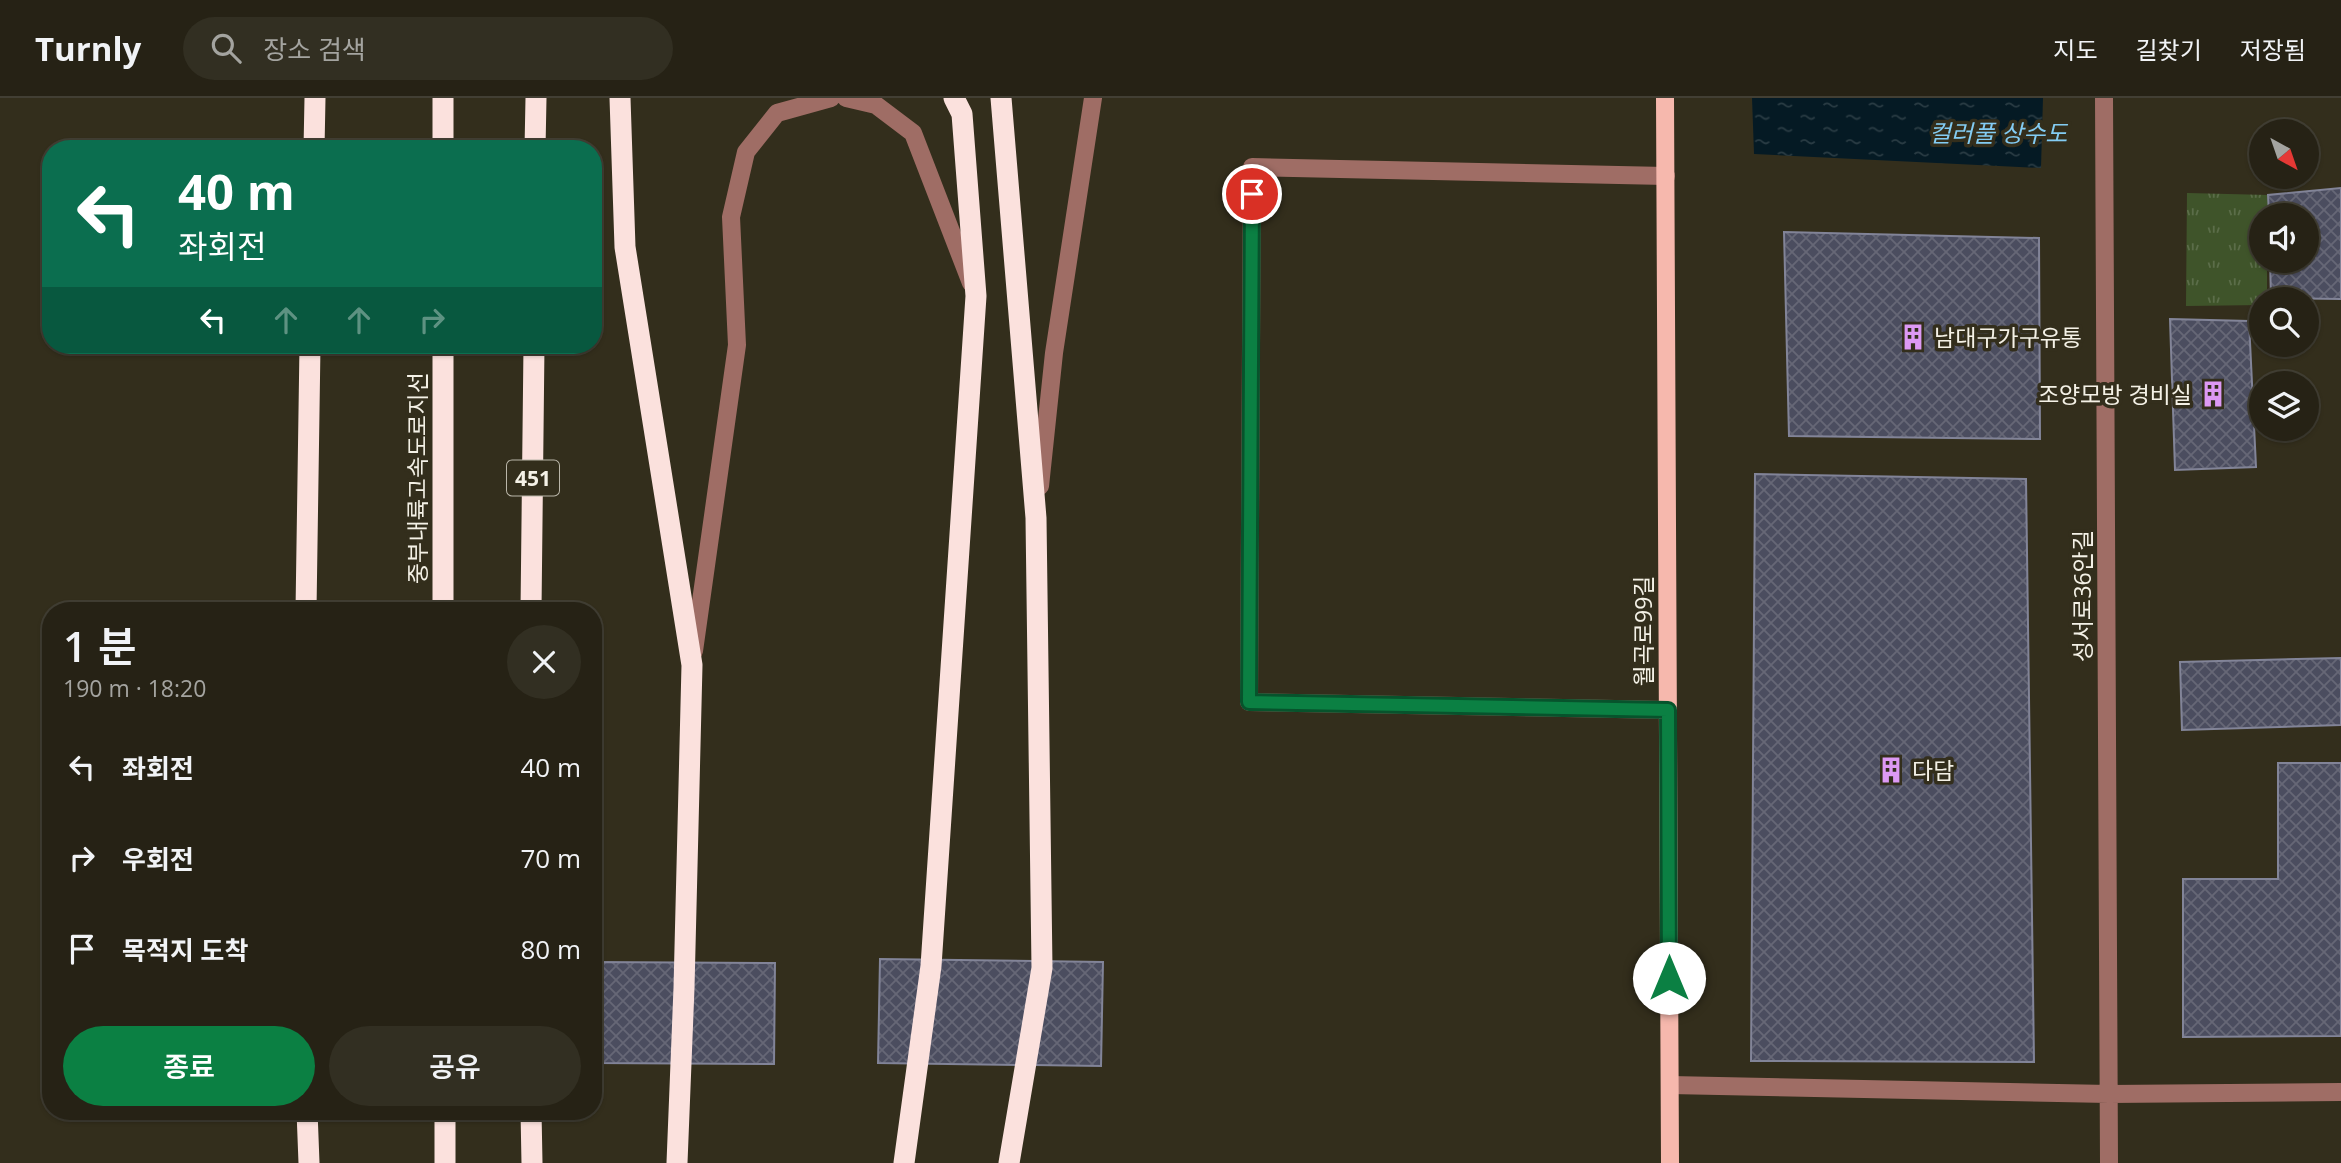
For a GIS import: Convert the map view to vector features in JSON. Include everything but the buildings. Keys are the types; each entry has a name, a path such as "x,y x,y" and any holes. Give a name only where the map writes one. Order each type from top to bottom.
{"highway":[{"path":"314,140 315,98"},
{"path":"443,98 443,140"},
{"path":"536,98 536,140"},
{"path":"620,98 625,247 692,665 677,1163"},
{"path":"904,1163 931,966 976,296 962,114 954,98"},
{"path":"1001,98 1036,518 1042,968 1009,1163"},
{"path":"306,602 310,354"},
{"name":"중부내륙고속도로지선","path":"443,354 443,602"},
{"name":"451","path":"531,602 534,354"},
{"path":"307,1120 309,1163"},
{"path":"445,1120 445,1163"},
{"path":"531,1120 532,1163"}],"main road":[{"name":"월곡로99길","path":"1665,98 1670,1163"}],"street":[{"path":"692,665 737,345 731,217 746,152 777,113 831,98"},
{"path":"846,98 876,105 913,133 976,296"},
{"path":"1036,518 1054,354 1093,98"},
{"name":"성서로36안길","path":"2104,98 2109,1163"},
{"path":"1666,176 1252,167 1249,702 1668,710"},
{"path":"1670,1085 2109,1094 2341,1092"}],"green space":[{"path":"2187,193 2268,195 2268,203 2249,203 2249,273 2267,273 2267,287 2249,287 2249,305 2186,306"}],"water":[{"name":"컬러풀 상수도","path":"1752,98 2043,98 2041,168 1754,154"}],"place":[{"name":"남대구가구유통","path":"1913,337"},
{"name":"조양모방 경비실","path":"2213,394"},
{"name":"다담","path":"1891,770"}],"route":[{"path":"1252,194 1249,702 1668,710 1669,978"}]}
